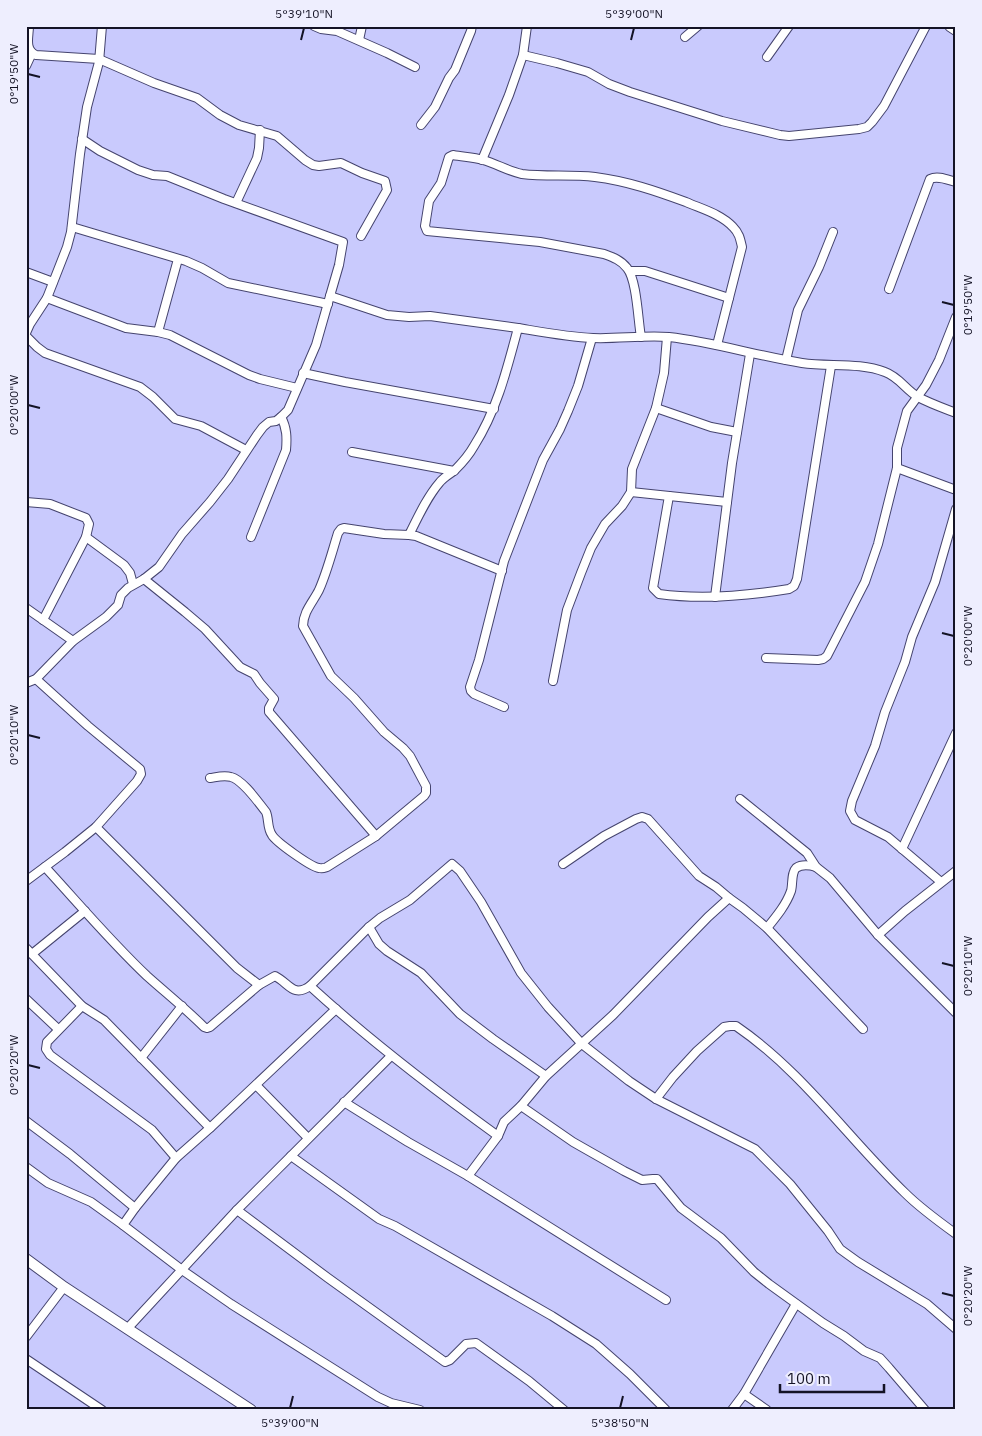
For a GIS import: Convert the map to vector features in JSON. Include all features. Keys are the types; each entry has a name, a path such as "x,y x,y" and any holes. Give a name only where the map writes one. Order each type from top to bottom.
{"street":[{"path":"29,26 29,50 36,55 99,58 154,83 197,98 220,115 239,125 277,136 313,165 341,163 385,181 387,190 362,236"},
{"path":"102,26 99,58 82,139 72,227 67,247 47,298 30,324 26,334 45,353 140,387 147,391 175,419 201,426 246,450"},
{"path":"314,26 337,31 416,67"},
{"path":"359,40 362,26"},
{"path":"421,125 435,107 455,70 472,26"},
{"path":"482,160 509,95 523,55 527,26"},
{"path":"685,37 698,26"},
{"path":"768,57 789,26"},
{"path":"523,55 588,72 609,84 630,92 722,121 789,136 859,130 867,127 884,106 926,26"},
{"path":"950,26 956,30"},
{"path":"26,66 32,53"},
{"path":"236,203 257,158 260,130"},
{"path":"26,683 36,679 73,641 106,617 118,605 123,592 133,584 144,580 159,567 182,534 228,479 263,427 281,417 288,410 316,345 339,266 343,242 224,199 167,176 154,175 138,170 100,151 82,139"},
{"path":"641,338 633,279 630,271 622,262 604,254 557,244 427,231 425,226 429,201 441,183 449,157 453,155 482,160 522,174 578,175 623,181 647,188 723,218 740,235 742,247 717,344"},
{"path":"888,289 930,179 938,177 956,182"},
{"path":"72,227 178,259 202,268 228,283 329,300 387,315 430,316 592,338 667,337 717,344 750,354 786,360 831,366 859,366 884,371 897,378 918,396 956,413"},
{"path":"786,360 798,310 834,232"},
{"path":"158,332 178,259"},
{"path":"630,271 645,271 729,298"},
{"path":"26,272 53,282"},
{"path":"47,298 126,328 170,335 249,375 297,388"},
{"path":"766,658 818,660 827,656 864,582 878,544 897,468 897,448 907,412 926,385 939,360 956,317"},
{"path":"409,535 433,491 441,481 454,471 474,446 494,409 518,328"},
{"path":"553,681 567,610 581,572 591,548 606,524 622,506 631,492 632,469 656,408 664,373 667,337"},
{"path":"504,707 474,694 470,687 502,571 543,460 560,429 578,386 592,338"},
{"path":"715,596 737,432 750,354"},
{"path":"669,496 653,588 659,594 683,597 715,596 772,592 789,589 794,586 797,579 831,366"},
{"path":"303,372 345,382 494,409"},
{"path":"656,408 711,427 737,432"},
{"path":"251,538 286,450 287,437 281,417"},
{"path":"352,452 454,471"},
{"path":"897,468 956,490"},
{"path":"631,492 727,502"},
{"path":"26,502 50,504 86,518 89,524 86,537 44,620"},
{"path":"942,882 888,837 855,820 850,811 852,801 875,746 885,712 905,662 912,636 935,582 956,508"},
{"path":"210,778 229,776 241,783 266,812 269,818 269,829 273,836 298,856 318,868 327,867 376,836 424,796 426,786 407,752 384,732 332,676 303,626 307,612 319,590 338,534 344,528 384,534 416,536 502,571"},
{"path":"86,537 124,565 130,573 133,584"},
{"path":"144,580 205,629 240,667 254,674 274,699 269,708 270,712 376,836"},
{"path":"26,608 73,641"},
{"path":"26,881 96,826 137,781 141,774 140,769 88,726 36,679"},
{"path":"902,849 956,733"},
{"path":"740,799 808,853 816,867 830,878 878,935 956,1013"},
{"path":"563,864 604,836 636,818 648,819 699,876 716,887 767,928 863,1029"},
{"path":"96,826 237,968 259,985"},
{"path":"45,867 148,977 207,1028 259,985 275,976 293,989 300,990 310,986 369,927 410,900 452,864 460,871 481,902 521,973 548,1007 582,1044 629,1081 656,1099 755,1149 790,1184 840,1249 927,1304 956,1329"},
{"path":"767,928 789,896 794,872 797,867 806,865 816,867"},
{"path":"878,935 956,871"},
{"path":"468,1176 498,1136 504,1122 521,1106 546,1076 613,1015 708,917 729,898"},
{"path":"85,911 29,951 82,1006 104,1020 210,1128"},
{"path":"369,927 379,944 421,972 460,1014 546,1076"},
{"path":"310,986 391,1056 446,1099 498,1136"},
{"path":"26,999 58,1029"},
{"path":"82,1006 47,1042 46,1049 50,1055 152,1130 176,1158"},
{"path":"141,1058 182,1006"},
{"path":"123,1226 135,1208 176,1158 336,1009"},
{"path":"656,1099 673,1077 703,1045 724,1028 736,1026 769,1051 906,1194 928,1214 956,1234"},
{"path":"128,1329 237,1210 391,1056"},
{"path":"256,1084 308,1138"},
{"path":"344,1102 408,1142 468,1176 666,1300"},
{"path":"521,1106 573,1142 624,1171 642,1180 657,1180 681,1208 721,1238 754,1272 864,1351 880,1358 925,1410"},
{"path":"26,1121 70,1154 135,1208"},
{"path":"291,1156 379,1219 419,1239 552,1316 596,1344 666,1410"},
{"path":"26,1167 48,1183 91,1202 231,1304 378,1397 391,1403 420,1410"},
{"path":"237,1210 445,1362 450,1360 466,1344 476,1343 529,1381 564,1410"},
{"path":"26,1258 64,1286 251,1410"},
{"path":"26,1338 64,1286"},
{"path":"732,1410 744,1394 796,1304"},
{"path":"26,1359 102,1410"},
{"path":"744,1394 767,1410"}]}
